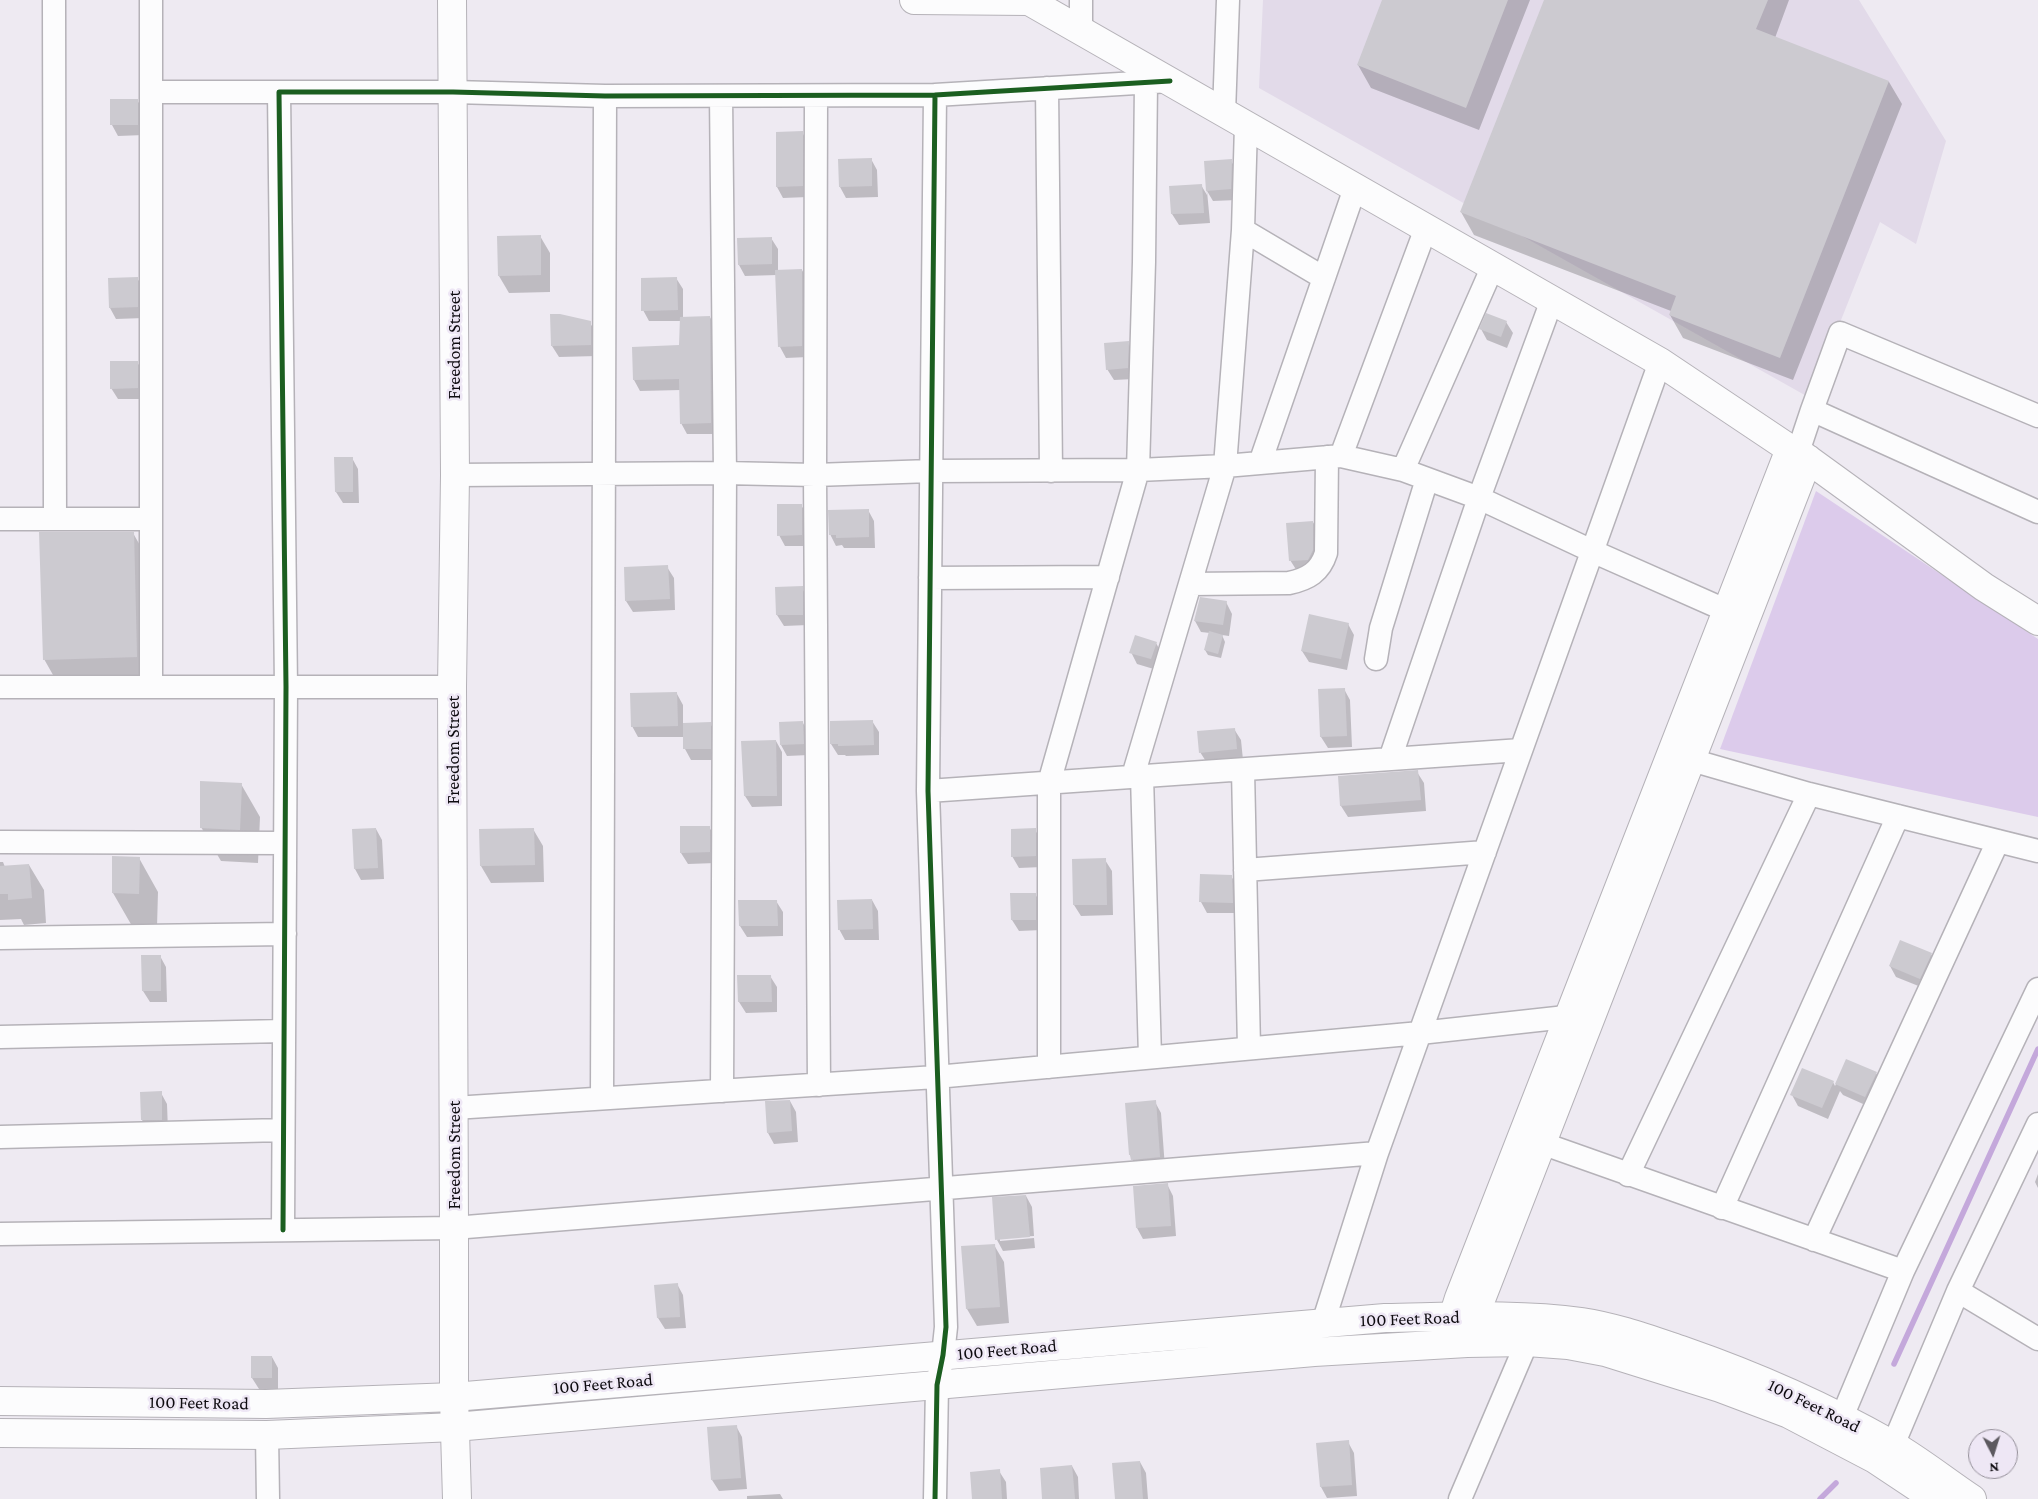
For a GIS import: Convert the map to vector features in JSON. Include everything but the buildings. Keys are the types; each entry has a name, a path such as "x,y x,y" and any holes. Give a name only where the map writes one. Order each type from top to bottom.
{"main road":[{"name":"Freedom Street","path":"452,0 455,476 452,687 454,1397 457,1499"},
{"path":"914,0 1029,0 1081,30 1158,82 1235,119 1660,362 1799,453 1984,587 2038,621"},
{"path":"1462,1330 1532,1140 1799,453"},
{"name":"100 Feet Road","path":"0,1433 267,1435 455,1427 1314,1352 1462,1330 1533,1316 1584,1322 1642,1337 1734,1369 1842,1417 1893,1445 1972,1499"},
{"name":"100 Feet Road","path":"0,1402 266,1404 454,1397 1385,1318 1528,1342 1605,1352 1720,1388 1789,1414 1875,1459 1935,1499"}],"street":[{"path":"54,0 55,519"},
{"path":"151,0 151,687"},
{"path":"1081,0 1081,30"},
{"path":"1150,1057 1138,776 1190,584 1225,466 1243,230 1228,0"},
{"path":"152,92 453,92 605,96 935,95 1158,82 1144,262 1138,470 1049,783 1049,1067"},
{"path":"1047,88 1052,471"},
{"path":"279,92 286,687 283,1230"},
{"path":"935,95 928,791 936,1077 946,1327 937,1385 935,1499"},
{"path":"602,1098 605,96"},
{"path":"721,96 725,473 722,1091"},
{"path":"816,96 815,475 819,1085"},
{"path":"1260,463 1356,188"},
{"path":"1190,584 1289,583 1305,580 1317,571 1323,563 1326,553 1334,456 1426,228"},
{"path":"1243,230 1324,278"},
{"path":"1403,470 1493,266"},
{"path":"1390,759 1479,498 1552,300"},
{"path":"1799,453 1812,410 1840,333 2038,416"},
{"path":"1323,1323 1377,1153 1660,362"},
{"path":"1812,410 2038,512"},
{"path":"455,476 725,473 815,475 1138,470 1225,466 1334,456 1403,470 1479,498 1736,615"},
{"path":"1376,659 1381,628 1427,479"},
{"path":"0,519 151,520"},
{"path":"930,578 1108,577"},
{"path":"0,687 452,687"},
{"path":"928,791 1521,750"},
{"path":"1681,757 1809,794 2038,850"},
{"path":"1243,770 1249,1048"},
{"path":"1628,1175 1809,794"},
{"path":"1722,1208 1898,816"},
{"path":"1814,1240 1998,841"},
{"path":"0,842 285,842"},
{"path":"1245,870 1484,852"},
{"path":"0,938 285,934"},
{"path":"1842,1417 1903,1271 2038,989"},
{"path":"454,1108 936,1077 1420,1033 1581,1015"},
{"path":"0,1037 284,1031"},
{"path":"1893,1445 1958,1291 2038,1124"},
{"path":"0,1137 283,1130"},
{"path":"1532,1140 1903,1271"},
{"path":"0,1234 454,1228 1377,1153"},
{"path":"1958,1291 2038,1339"},
{"path":"1460,1499 1528,1342"},
{"path":"267,1435 268,1499"}],"shaded area":[{"path":"1263,0 1859,0 1946,141 1916,244 1880,222 1810,398 1259,88"},
{"path":"1816,491 2038,639 2038,817 1720,749"}],"waterway":[{"path":"1894,1364 2038,1049"},
{"path":"1820,1499 1836,1483"}],"cycle path":[{"path":"935,1499 937,1385 946,1327 928,791 935,95 1170,81"},
{"path":"283,1230 286,687 279,92 453,92 605,96 935,95"}]}
